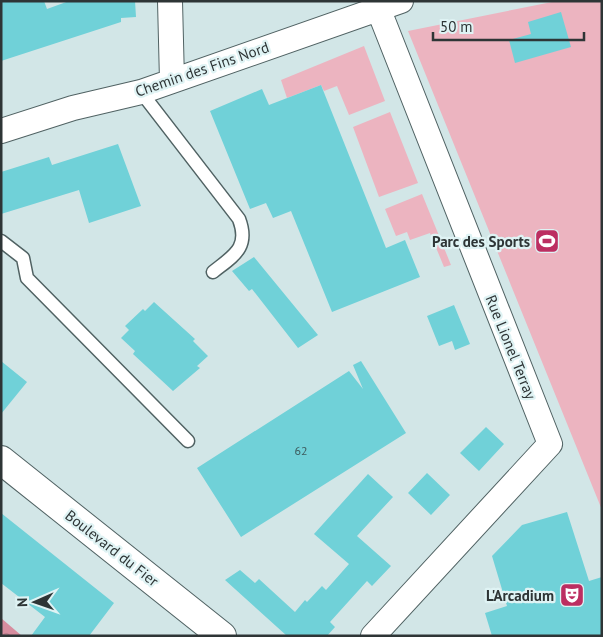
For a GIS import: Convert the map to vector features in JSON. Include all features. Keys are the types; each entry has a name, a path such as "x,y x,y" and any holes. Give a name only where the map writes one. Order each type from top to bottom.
{"main road":[{"name":"Boulevard du Fier","path":"1,460 222,636"}],"street":[{"path":"170,1 172,82"},
{"name":"Chemin des Fins Nord","path":"1,131 73,108 141,92 172,82 390,4"},
{"name":"Rue Lionel Terray","path":"373,636 550,444 390,4"}],"lane":[{"path":"141,92 239,219 242,228 241,245 237,253 213,272"},
{"path":"1,241 23,258 27,278 188,441"}],"shaded area":[{"name":"Parc des Sports","path":"557,1 602,1 602,510 408,31"},
{"path":"364,46 385,101 349,115 337,86 324,91 321,85 287,98 281,80"},
{"path":"390,112 418,183 379,197 353,127"},
{"path":"422,194 451,265 444,267 430,233 410,240 407,232 396,236 385,209"}],"green space":[{"path":"1,618 22,636 1,636"}],"building":[{"path":"1,1 44,1 47,9 69,1 135,1 136,17 121,18 121,22 1,61"},
{"path":"561,12 571,47 515,63 509,40 531,34 528,22"},
{"path":"321,85 386,248 405,240 420,277 332,312 291,211 273,218 266,203 250,209 210,111 262,89 269,105"},
{"path":"118,144 141,206 89,223 79,190 1,214 1,172 49,157 52,165"},
{"path":"254,257 318,335 298,348 252,289 249,291 232,271"},
{"path":"154,302 195,339 193,341 208,356 197,366 200,368 173,391 133,354 135,351 121,338 129,330 125,326 143,309 145,311"},
{"path":"454,305 470,344 455,350 452,341 439,346 427,316"},
{"path":"1,361 27,382 1,414"},
{"path":"361,361 406,433 241,537 197,468 349,371 363,389 353,365"},
{"path":"486,427 504,444 479,471 460,453"},
{"path":"427,473 450,495 431,515 408,493"},
{"path":"368,474 393,497 357,536 391,566 372,586 367,581 330,622 335,627 327,636 287,636 225,580 240,570 255,583 259,579 295,612 305,600 307,602 322,586 326,590 349,564 314,534"},
{"path":"567,512 589,581 602,577 602,636 492,636 485,613 507,606 492,556 522,525"},
{"path":"1,513 114,603 89,636 31,636 45,617 1,583"}],"place":[{"name":"Parc des Sports","path":"547,241"},
{"name":"L'Arcadium","path":"572,595"}]}
